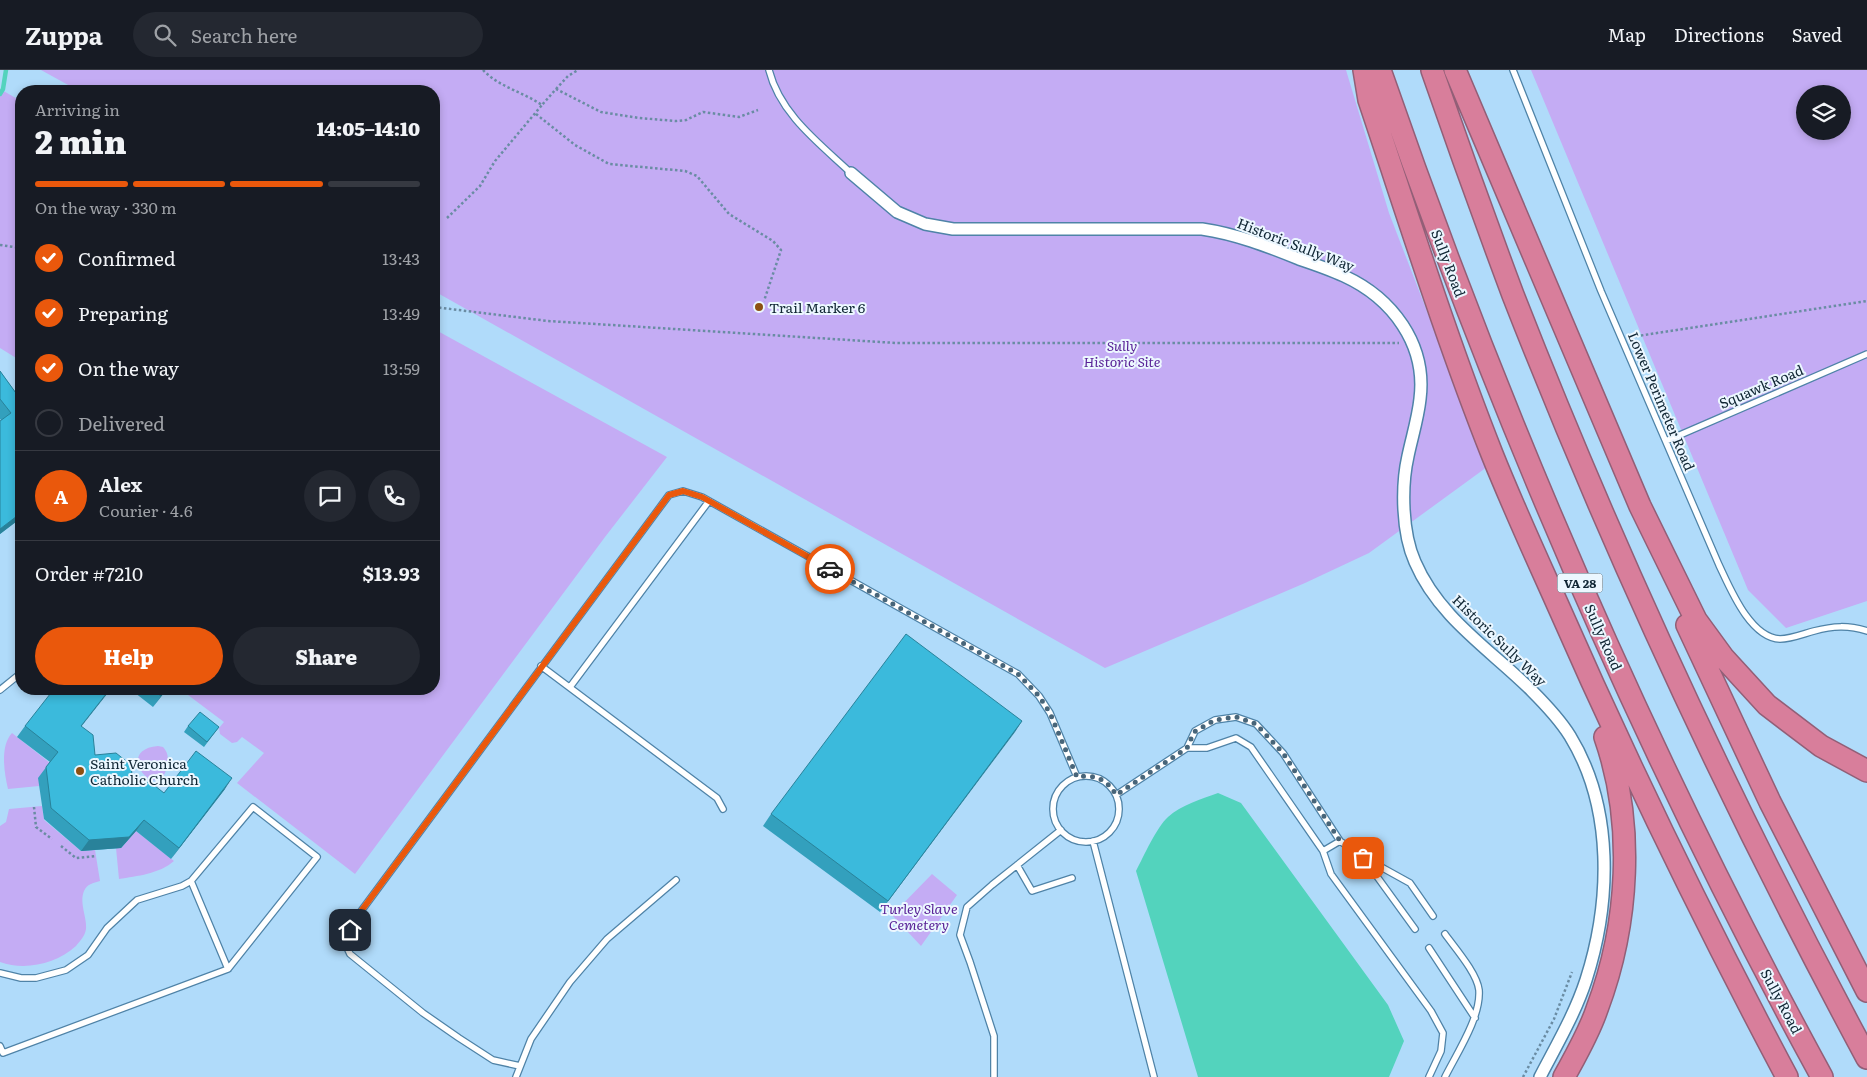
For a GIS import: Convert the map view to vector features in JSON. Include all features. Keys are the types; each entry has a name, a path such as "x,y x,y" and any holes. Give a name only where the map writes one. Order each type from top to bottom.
{"highway":[{"path":"1364,70 1369,100 1459,366 1500,473 1576,649 1626,758 1678,866 1787,1077"},
{"name":"Sully Road","path":"1380,70 1427,203 1482,348 1604,638 1700,842 1753,948 1822,1077"},
{"path":"1432,70 1513,294 1573,443 1636,588 1737,806 1808,947 1867,1058"},
{"path":"1455,70 1640,506 1696,620 1709,640 1737,675 1767,705 1821,746 1867,771"},
{"path":"1640,506 1660,564 1731,720 1867,990"},
{"path":"1564,1077 1597,1010 1612,961 1621,906 1624,856 1622,808 1613,764 1576,649"}],"street":[{"name":"Historic Sully Way","path":"851,173 897,212 925,224 953,229 1194,229 1223,232 1345,276 1387,305 1404,327 1413,343 1420,365 1421,390 1407,459 1404,499 1409,539 1416,564 1435,597 1458,624 1530,689 1561,723 1571,738 1588,775 1603,830 1604,869 1602,895 1592,958 1586,981 1574,1009 1540,1077"}],"lane":[{"path":"769,70 778,97 798,122 851,173"},
{"name":"Lower Perimeter Road","path":"1513,70 1601,291 1734,596 1752,624 1769,637 1778,639 1833,626 1867,631"},
{"name":"Squawk Road","path":"1666,441 1867,354"},
{"path":"520,1066 493,1060 423,1013 350,954 344,942 356,918 669,495 683,491 709,501 1018,674 1039,696 1050,713 1077,777"},
{"path":"570,687 709,501"},
{"path":"541,666 717,798 722,810"},
{"path":"0,690 15,678"},
{"path":"1116,795 1187,748 1194,732 1215,720 1236,717 1256,724 1283,753 1340,841 1363,858 1410,883 1433,916"},
{"path":"1187,748 1207,748 1236,738 1251,747 1323,851 1331,874 1431,1011 1443,1033 1441,1051 1429,1077"},
{"path":"1077,777 1096,777 1111,787 1116,795 1119,804 1119,814 1110,832 1102,838 1093,841 1075,840 1060,830 1055,821 1054,799 1063,785 1077,777"},
{"path":"0,973 28,978 66,970 88,955 107,928 124,910 137,900 182,886 191,881 253,807 317,857 228,969 3,1053 0,1046"},
{"path":"994,1077 994,1036 960,935 967,907 1060,830"},
{"path":"1093,841 1154,1077"},
{"path":"1323,851 1340,841"},
{"path":"1363,858 1415,929"},
{"path":"1017,865 1032,891 1072,878"},
{"path":"516,1077 531,1039 570,982 607,938 676,880"},
{"path":"191,881 228,969"},
{"path":"1445,934 1471,972 1479,990 1475,1018 1445,1077"},
{"path":"1429,948 1475,1018"}],"path":[{"path":"483,70 494,81 521,92 542,106"},
{"path":"447,218 480,186 495,161 556,89 568,76 578,70"},
{"path":"556,89 601,112 676,122 686,120 703,112 739,117 758,110"},
{"path":"536,114 575,145 609,164 685,170 698,176 729,214 773,241 781,250 764,301"},
{"path":"0,245 15,247"},
{"path":"1622,338 1867,301"},
{"path":"440,308 548,321 896,343 1413,343"},
{"path":"34,807 36,826 52,839"},
{"path":"61,846 76,858 96,856"},
{"path":"1524,1077 1554,1019 1572,972"}],"green space":[{"name":"Sully Historic Site","path":"41,70 1346,70 1389,213 1487,467 1369,553 1305,583 1105,668 440,294 440,85 68,85"},
{"path":"1531,70 1867,70 1867,601 1786,628 1748,590"},
{"path":"0,89 15,98 15,357 0,348"},
{"path":"440,332 667,457 605,537 355,874 237,783 264,753 242,737 237,742 232,743 220,734 219,728 224,722 188,695 440,695"},
{"path":"12,733 50,763 39,786 8,789 4,767 4,752 8,738"},
{"path":"158,746 165,749 168,761 163,777 156,780 149,778 138,765 139,756 145,750"},
{"path":"42,806 44,820 81,851 95,850 100,881 89,885 84,891 82,900 86,929 76,946 59,957 40,964 30,966 10,965 0,962 0,826 6,822 9,809"},
{"path":"136,831 174,861 155,872 119,879 116,848 121,848"},
{"name":"Turley Slave Cemetery","path":"932,874 957,895 921,946 892,915"}],"shaded area":[{"path":"1218,793 1241,803 1388,1005 1404,1041 1389,1077 1198,1077 1136,871 1155,835 1168,817 1185,806"}],"building":[{"path":"0,371 15,392 15,518 0,529 0,421 11,413 0,399"},
{"path":"906,634 1022,721 888,901 771,814"},
{"name":"Saint Veronica Catholic Church","path":"49,695 105,695 81,726 93,735 95,755 116,753 131,765 133,785 150,782 164,793 196,751 232,778 179,848 144,820 129,837 89,840 51,808 46,767 58,752 25,726"},
{"path":"200,712 219,727 207,742 188,726"}],"waterway":[{"path":"0,94 3,89 6,70"}],"way so far":[{"path":"830,569 1018,674 1039,696 1050,713 1077,777 1086,775 1096,777 1111,787 1116,795 1187,748 1194,732 1215,720 1236,717 1256,724 1283,753 1340,841 1363,858"}],"place":[{"name":"Trail Marker 6","path":"759,307"},
{"name":"Saint Veronica Catholic Church","path":"80,771"}],"route":[{"path":"350,930 356,918 560,639 669,495 683,491 702,497 830,569"}]}
